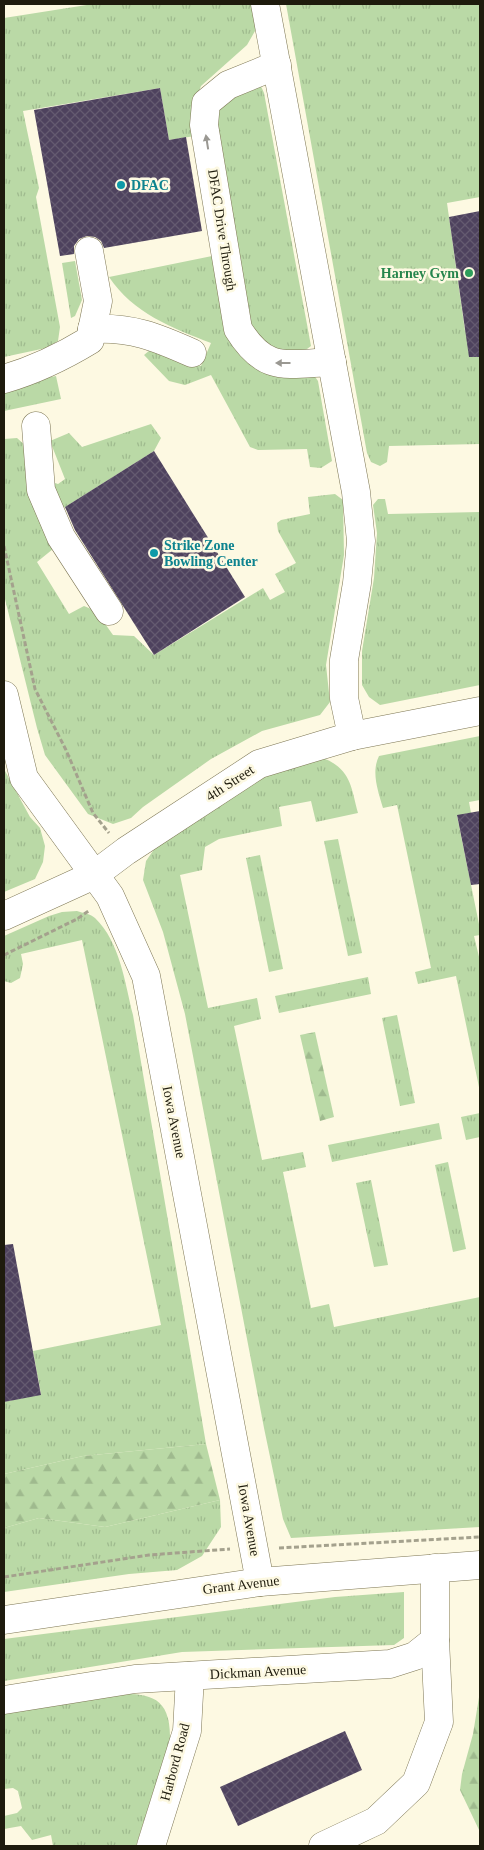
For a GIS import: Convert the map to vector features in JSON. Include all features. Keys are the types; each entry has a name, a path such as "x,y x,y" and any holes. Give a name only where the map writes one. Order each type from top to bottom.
{"street":[{"path":"265,4 356,492 361,541 358,583 344,660 344,698 352,736"},
{"name":"DFAC Drive Through","path":"276,65 228,85 206,103 204,125 238,329 250,348 272,363 332,362"},
{"path":"4,379 32,370 62,357 90,340 98,301 89,251"},
{"path":"92,329 116,328 149,334 192,353"},
{"path":"36,426 41,490 61,537 109,611"},
{"name":"Iowa Avenue","path":"4,694 24,778 102,885 146,976 260,1582"},
{"name":"4th Street","path":"4,916 102,885 126,851 259,764 352,736 480,711"},
{"name":"Grant Avenue","path":"4,1620 260,1582 480,1565"},
{"path":"323,1846 376,1821 416,1783 439,1722 435,1640 435,1568"},
{"name":"Dickman Avenue","path":"4,1700 135,1679 390,1664 415,1656 435,1640"},
{"name":"Harbord Road","path":"151,1846 187,1731 190,1676"}],"path":[{"path":"4,546 35,689 66,750 92,814 126,851"},
{"path":"4,955 77,920 102,885"}],"green space":[{"path":"93,4 254,4 259,24 247,45 201,86 197,97 195,136 169,140 160,88 23,111 39,188 36,197 60,327 58,341 46,348 4,357 4,18"},
{"path":"286,4 480,4 480,197 447,203 465,331 480,329 480,444 389,446 387,462 380,466 371,462 367,453"},
{"path":"260,84 264,93 311,346 299,355 270,351 247,330 215,118 224,101"},
{"path":"217,255 232,342 313,374 318,381 332,461 321,468 310,467 307,449 258,450 250,447 211,375 185,385 169,381 144,355 150,350 201,366 211,343 154,318 119,290 109,277"},
{"path":"75,261 82,300 75,316 71,318 62,263"},
{"path":"56,376 61,399 4,411 4,387"},
{"path":"151,424 161,438 154,451 62,509 52,482 58,484 65,479 50,441 69,433 82,447"},
{"path":"17,438 28,448 27,488 53,549 37,562 69,614 84,606 96,611 113,635 134,636 154,655 263,588 270,600 285,592 275,574 296,563 278,531 277,523 281,520 310,514 308,497 335,494 343,500 344,555 326,665 330,702 320,715 262,731 211,759 143,807 131,818 113,824 88,814 45,755 4,595 4,439"},
{"path":"378,499 385,499 388,514 480,512 480,685 380,705 369,697 362,685 362,651 374,578 377,533 373,505"},
{"path":"480,736 480,800 469,802 471,813 457,816 480,929 480,935 474,936 480,961 480,1092 456,976 418,984 415,972 431,968 397,805 383,808 375,775 379,756"},
{"path":"323,758 332,762 345,773 358,813 316,822 311,801 279,807 282,826 219,839 205,847 202,870 180,875 208,1008 257,998 261,1019 234,1026 262,1160 303,1152 306,1167 283,1172 311,1308 329,1304 334,1327 480,1297 480,1527 291,1538 283,1519 264,1428 185,1014 163,932 143,880 146,861 155,848 270,771"},
{"path":"4,769 30,817 40,828 45,846 43,862 35,879 4,892"},
{"path":"338,839 362,953 348,956 324,841"},
{"path":"260,855 283,969 269,972 246,858"},
{"path":"77,911 93,917 103,928 116,951 124,977 133,1015 206,1444 83,1456 4,1474 4,1402 41,1394 33,1351 161,1325 82,940 21,954 23,964 20,978 11,983 4,981 4,936 49,916 62,912"},
{"path":"368,977 371,994 279,1013 275,996"},
{"path":"397,1015 415,1103 400,1106 382,1018"},
{"path":"315,1032 334,1117 320,1121 300,1035"},
{"path":"480,1113 480,1137 466,1140 461,1117"},
{"path":"439,1123 442,1139 332,1162 328,1145"},
{"path":"448,1162 466,1249 453,1252 435,1165"},
{"path":"371,1180 388,1265 374,1267 356,1183"},
{"path":"206,1444 220,1500 105,1527 39,1518 4,1528 4,1474 83,1456"},
{"path":"220,1500 221,1527 202,1556 177,1570 129,1574 4,1592 4,1528 39,1518 105,1527"},
{"path":"404,1592 404,1638 394,1645 182,1652 4,1681 4,1639 335,1597"},
{"path":"480,1691 480,1832 460,1790 462,1774 473,1734"},
{"path":"102,1694 129,1694 151,1698 159,1703 165,1711 169,1723 170,1739 136,1846 53,1846 51,1835 32,1840 21,1826 4,1829 4,1816 17,1813 22,1808 18,1791 13,1788 4,1789 4,1710"}],"building":[{"name":"DFAC","path":"160,88 169,140 186,137 202,231 104,248 101,241 95,237 87,236 79,239 74,246 74,254 60,256 34,110"},
{"name":"Harney Gym","path":"480,211 480,357 469,357 449,217"},
{"name":"Strike Zone Bowling Center","path":"154,451 245,597 154,655 75,530 65,507"},
{"path":"480,811 480,884 471,885 457,815"},
{"path":"13,1244 41,1395 4,1402 4,1245"},
{"path":"345,1731 362,1770 238,1826 220,1787"}],"place":[{"name":"DFAC","path":"121,185"},
{"name":"Harney Gym","path":"469,273"},
{"name":"Strike Zone Bowling Center","path":"154,553"}]}
